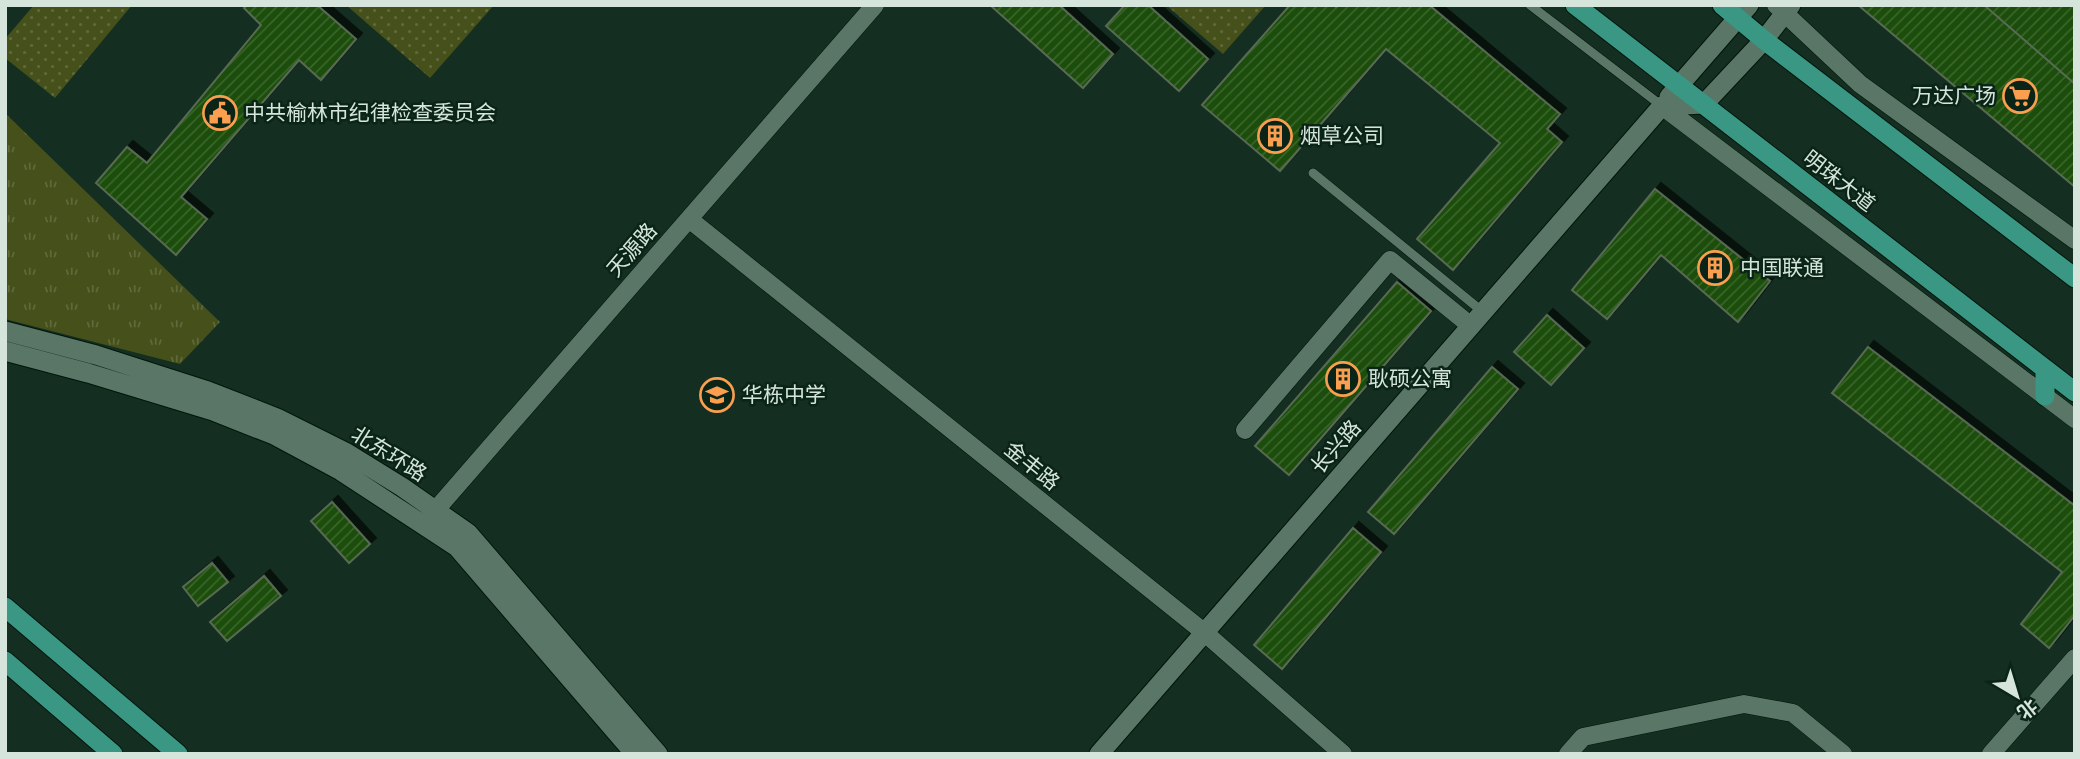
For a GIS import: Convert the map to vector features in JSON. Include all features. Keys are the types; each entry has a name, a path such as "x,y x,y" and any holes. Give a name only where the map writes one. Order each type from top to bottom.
{"main road":[{"name":"明珠大道","path":"1576,5 2075,392"},
{"path":"1722,5 1744,11 1764,40 2075,278"},
{"path":"1662,106 1704,104 1764,40 1784,8"},
{"name":"长兴路","path":"1099,754 1744,11"},
{"name":"北东环路","path":"5,331 96,355 196,387 276,418 347,453 429,517 635,754"},
{"name":"北东环路","path":"5,351 214,411 274,435 429,517 468,533 658,754"},
{"path":"2045,369 2045,396"},
{"path":"5,607 178,754"},
{"path":"5,661 113,754"}],"street":[{"name":"天源路","path":"429,517 875,5"},
{"path":"1784,8 1860,84 2075,240"},
{"path":"1662,106 2075,419"},
{"name":"金丰路","path":"689,219 1205,633 1343,754"},
{"path":"1245,430 1390,260 1392,270 1477,319"},
{"path":"1991,754 2075,658"},
{"path":"1568,754 1583,737 1744,704 1793,713 1843,754"}],"lane":[{"path":"1530,5 1662,106"},
{"path":"1313,173 1477,319"}],"green space":[{"path":"34,5 132,5 55,98 5,58 5,39"},
{"path":"346,5 494,5 430,78"},
{"path":"1166,5 1266,5 1223,54"},
{"path":"5,113 220,322 180,364 5,319"}],"building":[{"name":"中共榆林市纪律检查委员会","path":"247,5 317,5 356,39 321,80 299,60 181,197 207,219 176,255 96,183 127,147 147,163 261,25 244,8"},
{"path":"990,5 1059,5 1113,54 1083,88"},
{"path":"1125,5 1148,5 1208,59 1179,91 1106,26"},
{"name":"烟草公司","path":"1290,5 1429,5 1560,114 1547,129 1562,142 1453,270 1417,239 1500,143 1386,49 1280,171 1202,105"},
{"name":"万达广场","path":"1858,5 2075,5 2075,187"},
{"path":"1984,5 2075,5 2075,84"},
{"name":"中国联通","path":"1655,189 1770,281 1738,322 1661,255 1607,319 1572,290"},
{"name":"耿硕公寓","path":"1397,282 1431,311 1289,475 1255,446"},
{"path":"1547,315 1584,348 1551,385 1514,352"},
{"path":"1868,347 2075,506 2075,615 2049,648 2021,624 2062,572 1832,393"},
{"path":"1492,367 1518,389 1394,534 1368,512"},
{"path":"332,502 370,544 349,563 311,521"},
{"path":"1353,528 1381,552 1282,669 1254,645"},
{"path":"212,563 228,582 198,606 183,587"},
{"path":"264,576 281,596 227,641 210,622"}],"place":[{"name":"万达广场","path":"2020,96"},
{"name":"中共榆林市纪律检查委员会","path":"220,113"},
{"name":"烟草公司","path":"1275,136"},
{"name":"中国联通","path":"1715,268"},
{"name":"耿硕公寓","path":"1343,379"},
{"name":"华栋中学","path":"717,395"}]}
